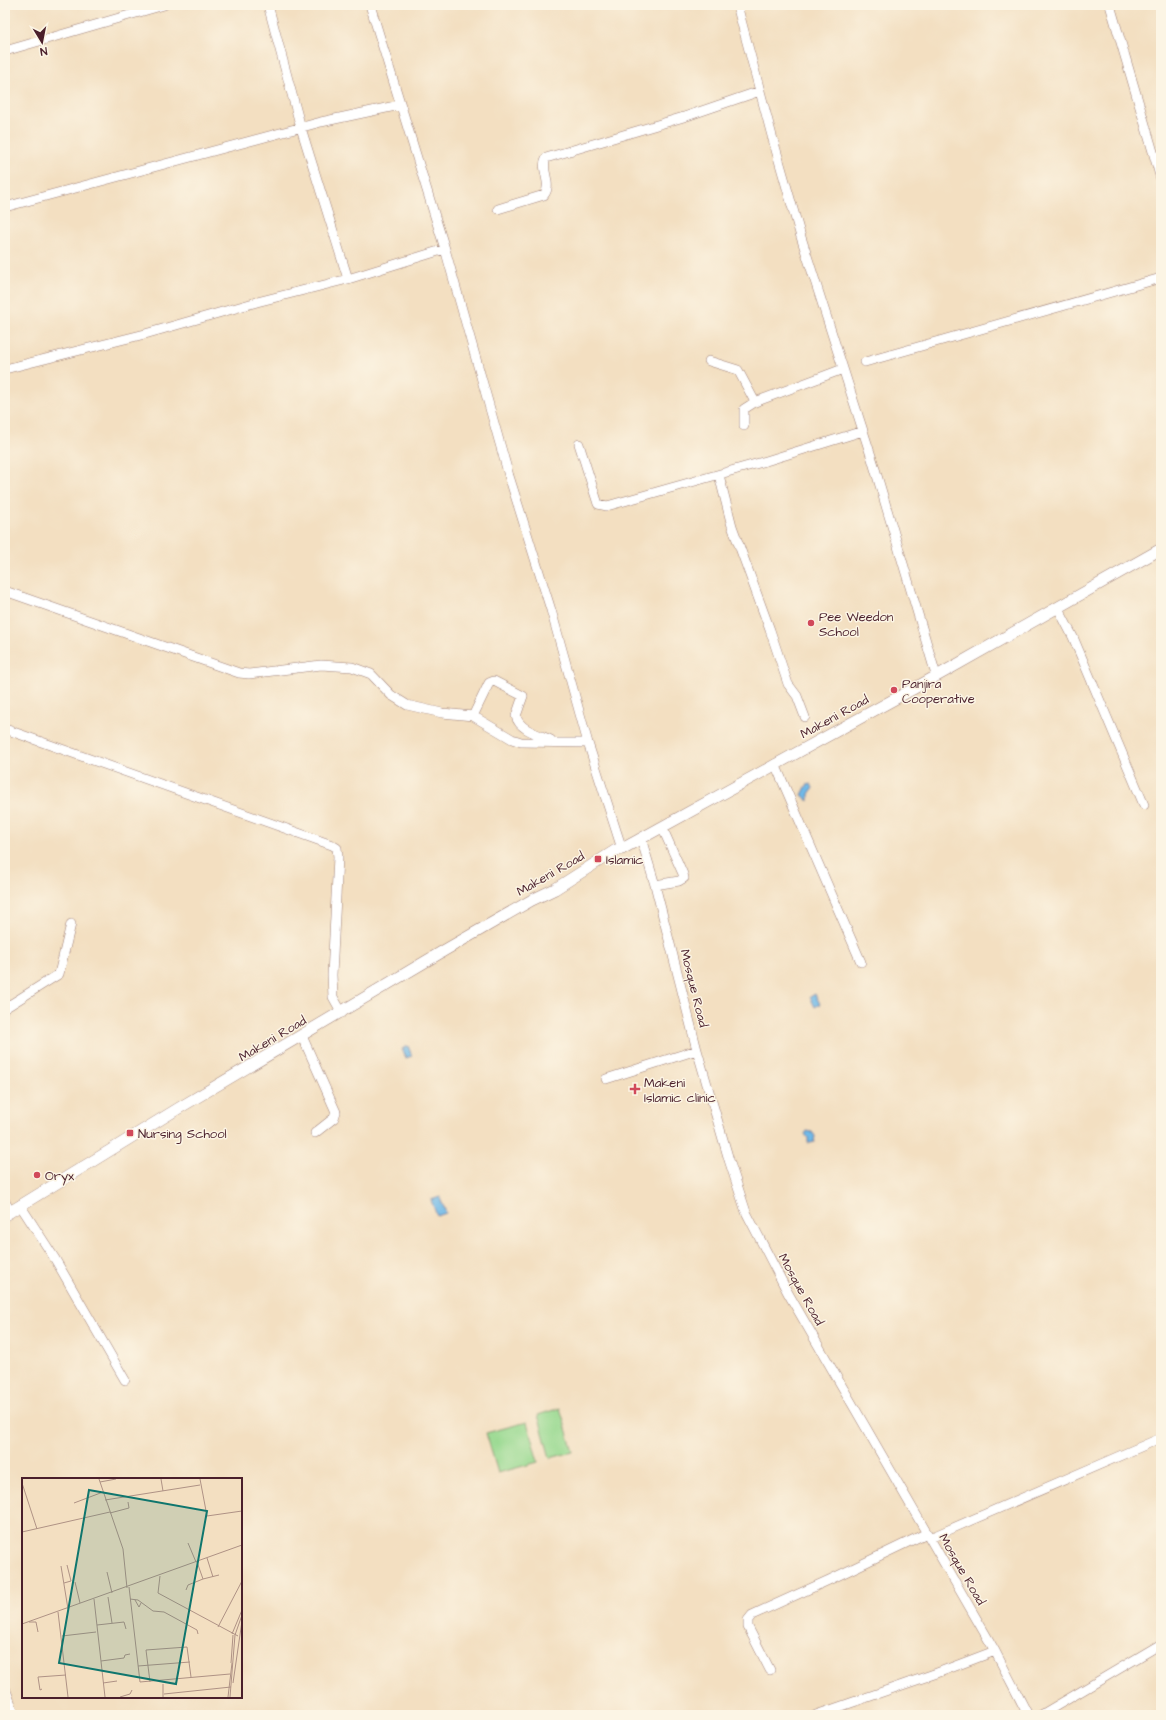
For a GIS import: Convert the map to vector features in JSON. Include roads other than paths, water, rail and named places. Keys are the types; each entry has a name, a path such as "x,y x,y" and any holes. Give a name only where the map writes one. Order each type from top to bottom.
{"main road":[{"name":"Makeni Road","path":"7,1209 20,1205 179,1108 472,935 555,889 616,850 622,849 936,676 1161,549"}],"street":[{"path":"5,51 164,5"},
{"path":"268,5 301,128 348,279"},
{"path":"370,5 445,249 509,476 551,610 588,743 622,849"},
{"path":"737,5 801,237 863,431 936,676"},
{"path":"1110,5 1161,179"},
{"path":"498,209 544,195 548,188 544,165 546,158 679,118 760,91"},
{"path":"5,207 321,122 400,105"},
{"path":"5,369 145,334 256,302 348,279 445,249"},
{"path":"865,362 1161,278"},
{"path":"709,361 738,370 755,402"},
{"path":"744,426 744,409 755,402 843,369"},
{"path":"579,444 598,504 607,506 719,475 863,431"},
{"path":"719,475 732,526 788,684 796,696 805,717"},
{"path":"5,591 239,673 249,674 321,665 352,667 371,674 391,695 407,705 442,713 473,716 521,742 588,743"},
{"path":"1058,608 1073,637 1144,805"},
{"path":"473,716 489,683 494,681 523,696 516,720 524,728 557,742"},
{"path":"5,729 337,848 338,856 332,975 334,997 342,1012"},
{"path":"775,764 861,962"},
{"path":"655,885 679,881 684,878 662,827"},
{"name":"Mosque Road","path":"641,838 655,885 697,1050 729,1160 746,1212 788,1292 995,1651 1028,1715"},
{"path":"5,1008 59,974 71,924"},
{"path":"302,1036 336,1112 334,1118 316,1132"},
{"path":"606,1079 697,1050"},
{"path":"20,1205 55,1259 125,1380"},
{"path":"770,1670 748,1627 748,1620 752,1615 928,1535 1161,1438"},
{"path":"1041,1715 1161,1644"},
{"path":"816,1715 995,1651"},
{"path":"5,1688 15,1715"}],"water":[{"path":"811,784 813,788 809,794 809,801 802,795 807,785"},
{"path":"815,994 820,1004 815,1007 810,997"},
{"path":"408,1046 412,1056 406,1058 402,1049"},
{"path":"807,1131 812,1132 815,1136 814,1142 808,1143 808,1138 805,1134"},
{"path":"440,1197 446,1213 437,1216 431,1200"}],"place":[{"name":"Pee Weedon School","path":"811,623"},
{"name":"Panjira Cooperative","path":"894,690"},
{"name":"Islamic","path":"598,859"},
{"name":"Makeni Islamic clinic","path":"635,1089"},
{"name":"Nursing School","path":"130,1133"},
{"name":"Oryx","path":"37,1175"}]}
